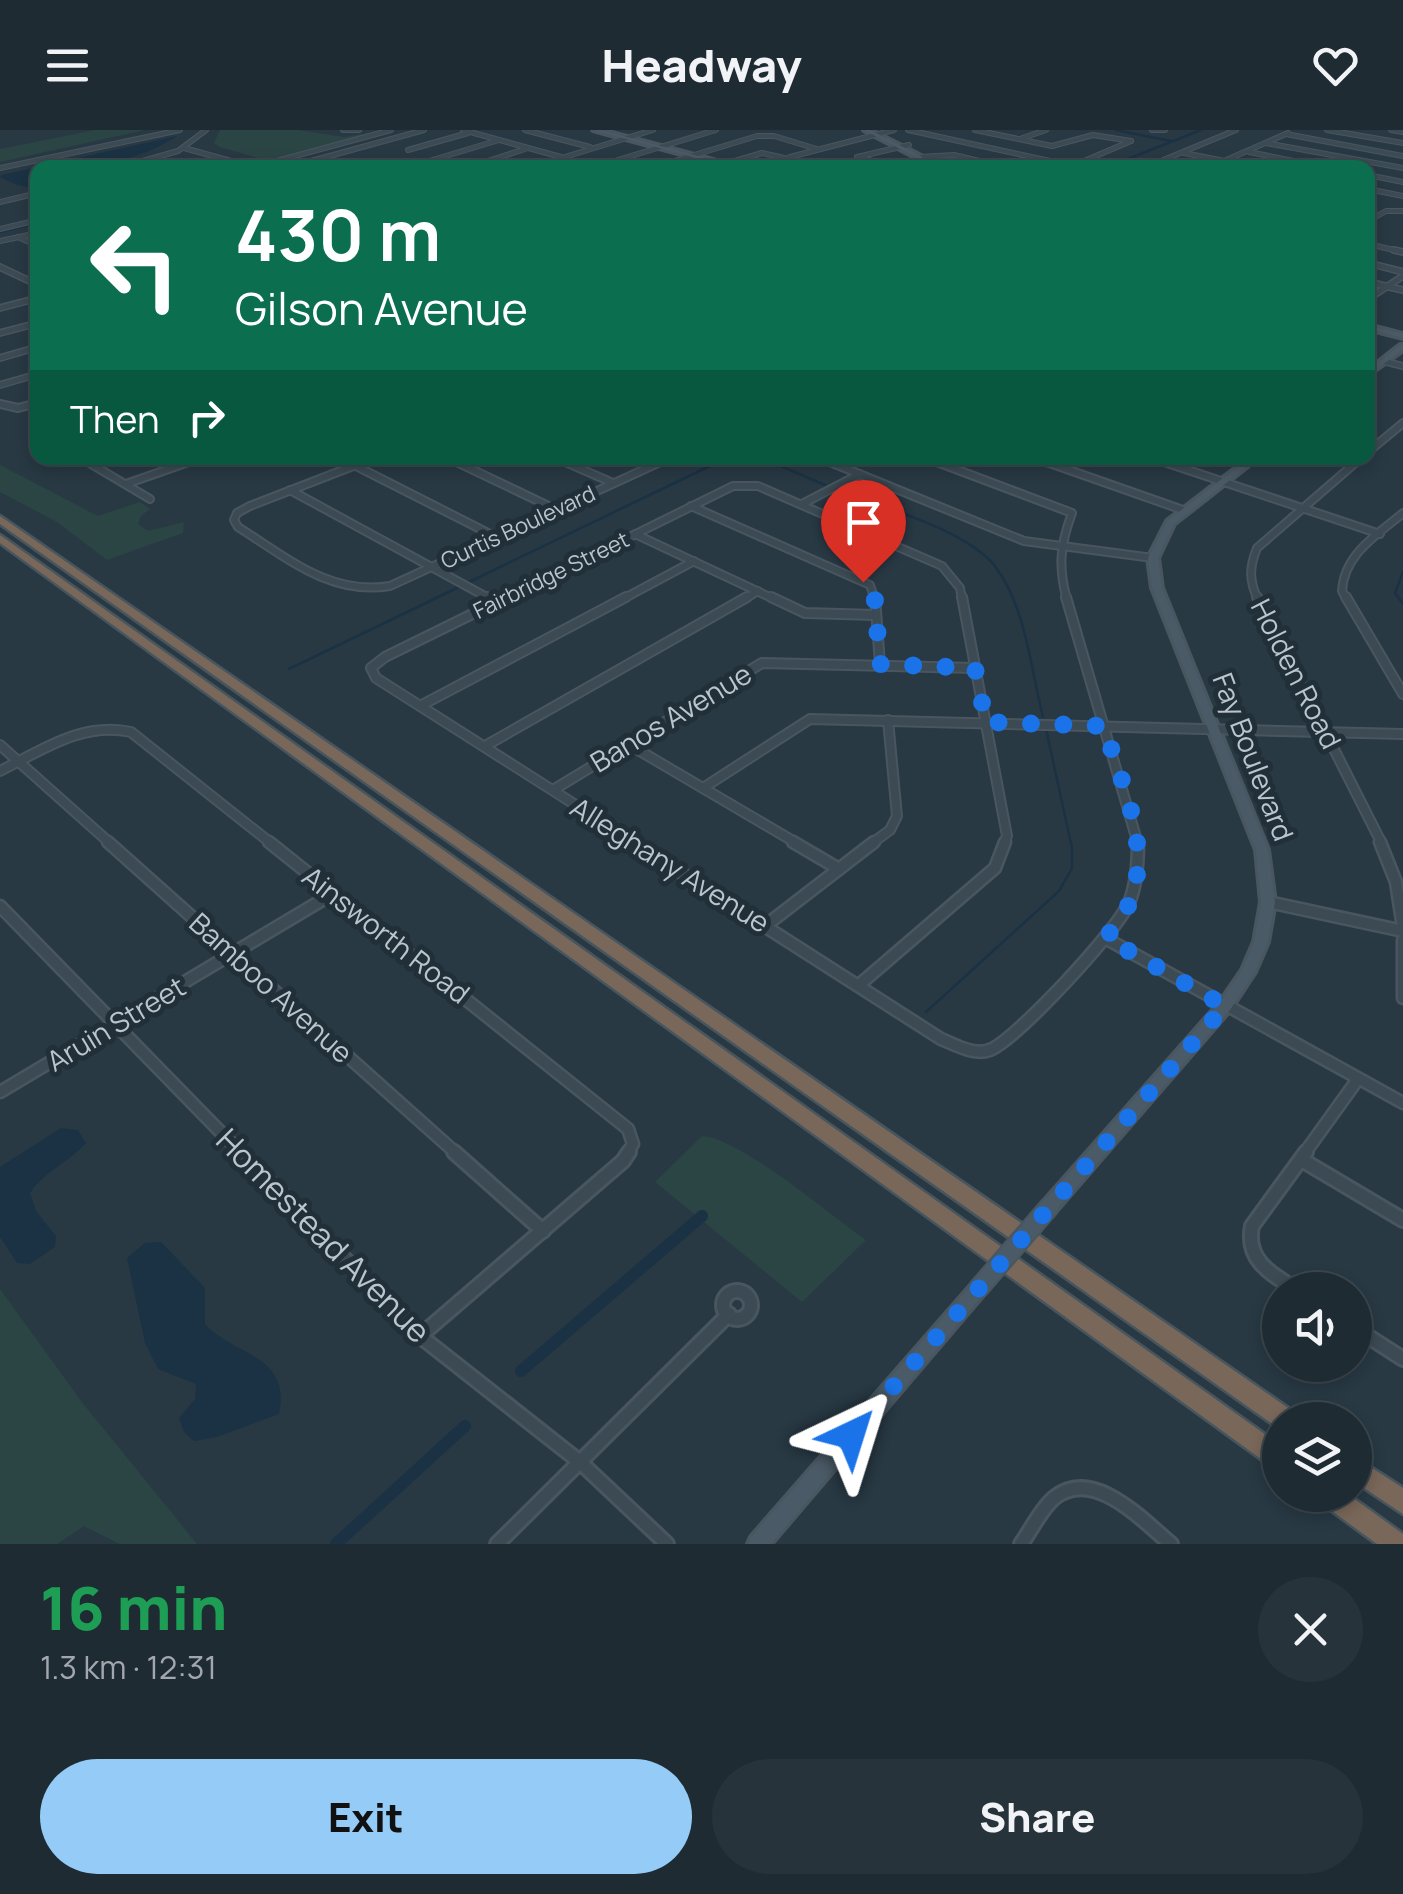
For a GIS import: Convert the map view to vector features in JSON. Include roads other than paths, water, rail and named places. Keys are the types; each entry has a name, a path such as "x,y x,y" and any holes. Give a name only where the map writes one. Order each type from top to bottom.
{"highway":[{"path":"0,519 1262,1403"},
{"path":"0,538 1262,1447"},
{"path":"1372,1480 1403,1502"},
{"path":"1354,1512 1398,1544"}],"street":[{"path":"38,160 180,130"},
{"path":"150,160 181,148 206,130"},
{"path":"343,130 359,130"},
{"path":"280,160 391,130"},
{"path":"317,160 424,130"},
{"path":"463,130 562,157"},
{"path":"526,130 592,148"},
{"path":"595,130 713,160"},
{"path":"553,160 652,130"},
{"path":"616,160 716,130"},
{"path":"774,136 778,130"},
{"path":"788,158 869,132 894,130"},
{"path":"908,130 1039,160"},
{"path":"981,130 1052,146 1093,135 1131,142"},
{"path":"1018,139 1046,130"},
{"path":"1152,130 1163,130"},
{"path":"1163,160 1236,130"},
{"path":"1182,152 1224,160 1296,130"},
{"path":"1327,130 1403,144"},
{"path":"1392,130 1403,132"},
{"path":"440,158 408,150 471,132"},
{"path":"869,132 922,160"},
{"path":"1286,134 1403,156"},
{"path":"673,160 752,137 774,136 817,149"},
{"path":"433,160 499,140"},
{"path":"1087,160 1131,142"},
{"path":"1266,142 1361,160"},
{"path":"869,160 857,157 908,145"},
{"path":"181,148 227,160"},
{"path":"324,148 342,152"},
{"path":"491,160 529,148"},
{"path":"1246,152 1288,160"},
{"path":"735,160 762,153 796,160"},
{"path":"919,157 973,160"},
{"path":"0,168 30,162"},
{"path":"1375,163 1403,168"},
{"path":"1375,176 1403,182"},
{"path":"1375,190 1403,196"},
{"path":"0,194 13,199"},
{"path":"0,202 30,195"},
{"path":"1375,217 1386,211 1403,211"},
{"path":"0,228 30,222"},
{"path":"0,242 30,234"},
{"path":"18,237 30,242"},
{"path":"1375,246 1403,252"},
{"path":"1375,264 1403,274"},
{"path":"0,267 30,281"},
{"path":"1375,294 1403,274"},
{"path":"1375,283 1403,290"},
{"path":"0,308 30,300"},
{"path":"0,333 30,324"},
{"path":"1375,329 1403,336"},
{"path":"1375,367 1403,347"},
{"path":"0,358 30,349"},
{"path":"1383,361 1403,366"},
{"path":"0,385 30,376"},
{"path":"0,404 10,408 30,404"},
{"path":"1375,446 1403,423"},
{"path":"94,465 150,499"},
{"path":"126,484 180,465"},
{"path":"290,490 354,465 496,537"},
{"path":"463,465 557,510"},
{"path":"572,465 614,483"},
{"name":"Curtis Boulevard","path":"290,490 238,513 234,520 238,527 339,587 366,592 390,586 652,465"},
{"path":"838,465 1012,537 1153,558 1170,523 1245,465"},
{"path":"945,465 1072,513 1060,546 1060,574 1138,843 1138,877 1128,908 1106,938 1403,1103"},
{"path":"1055,465 1183,510"},
{"path":"1172,465 1380,534"},
{"name":"Holden Road","path":"1352,465 1257,548 1250,566 1251,585 1382,844 1396,882 1403,929"},
{"path":"802,504 860,474"},
{"name":"Fairbridge Street","path":"371,668 386,656 734,486 758,486 802,504"},
{"path":"290,490 496,602"},
{"path":"802,504 942,566 960,588 1007,836 994,868 859,985"},
{"path":"691,506 870,585 874,589 880,664"},
{"path":"1403,513 1349,562 1341,579 1342,591 1403,694"},
{"path":"636,534 805,613 876,615"},
{"name":"Fay Boulevard","path":"758,1544 1225,1006 1248,972 1261,942 1268,902 1262,850 1157,588 1153,558"},
{"path":"420,706 694,561"},
{"path":"484,746 758,592"},
{"name":"Banos Avenue","path":"552,790 762,663 975,668"},
{"name":"Alleghany Avenue","path":"371,668 376,678 941,1039 977,1052 992,1049 1106,938"},
{"path":"703,788 798,723 823,718 1403,734"},
{"path":"764,926 890,830 896,816 888,720"},
{"name":"Ainsworth Road","path":"19,762 88,731 113,726 130,732 613,1114 628,1129 632,1144 623,1161"},
{"path":"628,744 839,869"},
{"name":"Bamboo Avenue","path":"0,746 543,1231"},
{"path":"0,771 19,762"},
{"name":"Aruin Street","path":"0,1092 334,894"},
{"path":"1268,902 1403,929"},
{"name":"Homestead Avenue","path":"0,906 420,1336 580,1462 666,1544"},
{"path":"1403,940 1403,998"},
{"path":"1270,1272 1249,1251 1252,1226 1358,1079"},
{"path":"1302,1160 1403,1220"},
{"path":"420,1336 623,1161"},
{"path":"498,1544 729,1314"},
{"path":"1372,1339 1403,1359"},
{"path":"1022,1544 1056,1496 1078,1486 1100,1492 1171,1544"}],"water":[{"path":"177,136 128,158 69,160"},
{"path":"30,169 30,186 18,185 2,175"},
{"path":"61,1128 78,1130 86,1143 30,1193 36,1211 56,1236 55,1247 30,1264 17,1263 0,1237 0,1167"},
{"path":"161,1242 205,1288 205,1324 257,1358 277,1379 281,1394 279,1414 217,1437 194,1441 184,1432 179,1418 195,1399 196,1384 158,1369 145,1343 127,1258 145,1243"}],"waterway":[{"path":"1116,130 1171,141"},
{"path":"1125,160 1201,130"},
{"path":"0,232 30,225"},
{"path":"469,582 712,465"},
{"path":"778,465 825,485"},
{"path":"838,490 946,532 984,555 997,569 1021,621 1043,717"},
{"path":"1403,572 1395,593 1403,604"},
{"path":"289,669 459,587"},
{"path":"926,1012 1059,891 1072,868 1072,848 1046,729"},
{"path":"521,1371 702,1216"},
{"path":"336,1544 465,1426"}]}
